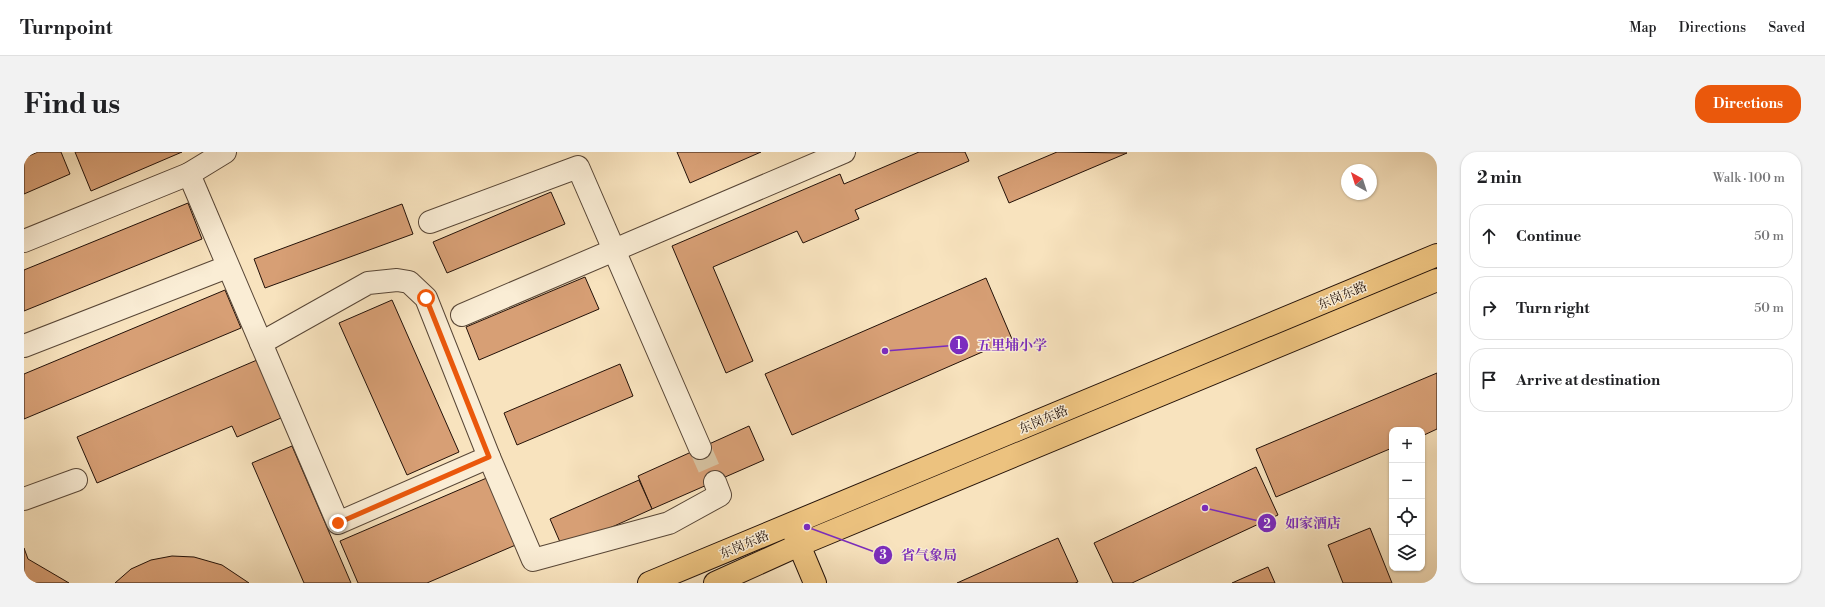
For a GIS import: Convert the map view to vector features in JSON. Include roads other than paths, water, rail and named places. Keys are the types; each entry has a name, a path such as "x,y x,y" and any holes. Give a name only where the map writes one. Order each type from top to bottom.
{"main road":[{"name":"东岗东路","path":"649,583 1437,255"},
{"name":"东岗东路","path":"715,583 799,545 1437,280"},
{"path":"790,524 815,583"}],"street":[{"path":"24,241 189,174 225,152"},
{"path":"462,315 613,251 812,158 844,152"},
{"path":"430,222 578,167 613,251 700,448"},
{"path":"189,174 227,267 338,523 489,457"},
{"path":"24,346 227,267"},
{"path":"261,344 368,283 397,280 409,282 426,298 489,457 534,560 669,523 720,495 714,482"},
{"path":"24,499 76,480"}],"tunnel":[{"path":"700,448 715,482"}],"place":[{"name":"五里埔小学","path":"885,351"},
{"name":"如家酒店","path":"1205,508"},
{"name":"省气象局","path":"807,527"}]}
